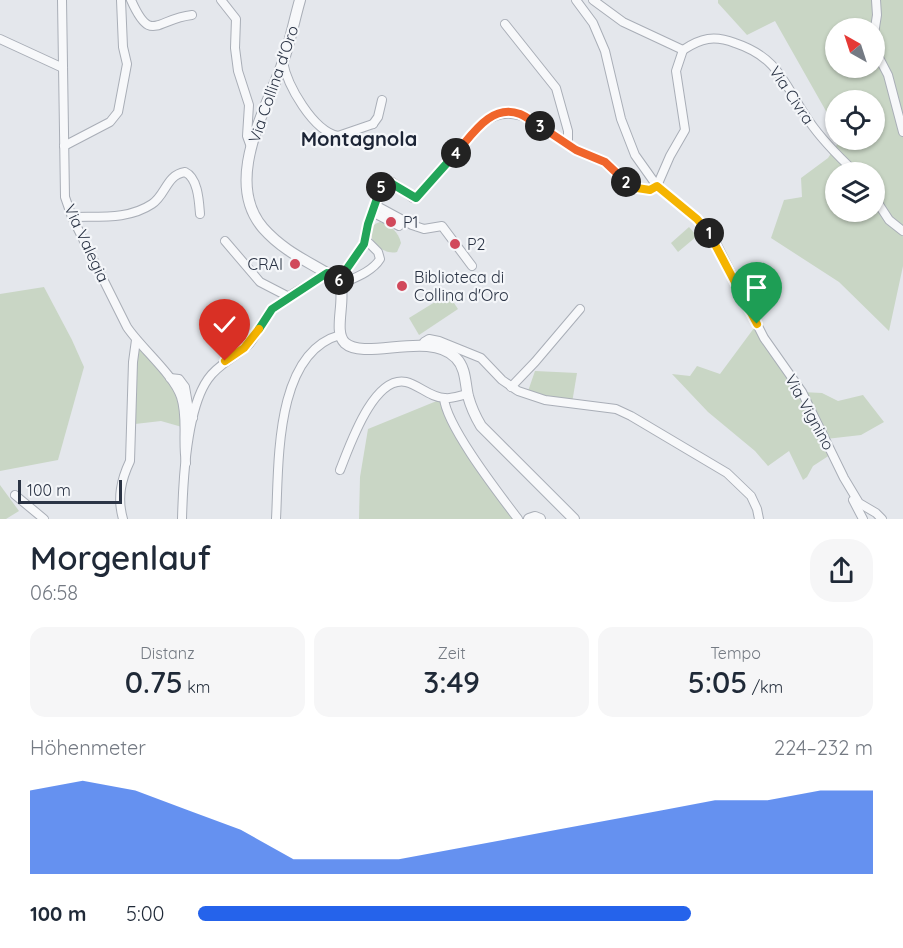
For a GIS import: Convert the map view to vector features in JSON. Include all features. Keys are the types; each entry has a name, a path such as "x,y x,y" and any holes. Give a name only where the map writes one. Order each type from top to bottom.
{"street":[{"name":"Via Valegia","path":"62,0 65,197 72,217 127,327 170,378 180,394 183,404 186,463"},
{"path":"64,147 110,122 118,112 127,64 123,47 121,0"},
{"path":"130,0 146,26 154,27 179,16 192,15"},
{"path":"221,0 236,19 235,48 238,71 249,105 247,136 250,147"},
{"name":"Via Collina d'Oro","path":"300,0 283,62 250,147 249,200 263,227 292,254 339,282"},
{"name":"Via Vignino","path":"576,0 593,23 605,51 627,137 640,163 657,186 697,219 711,235 764,338 802,392 844,478 859,503 882,519"},
{"path":"574,519 481,426 473,413 465,374 456,357 443,349 424,346 360,348 345,343 340,335 339,282 364,244 382,186 386,182 392,183 413,198 419,196 483,123 500,113 510,112 522,115 579,152 605,162 630,184 650,190 657,186 669,156 684,130 676,70 683,50 623,22 592,0"},
{"path":"876,0 877,18"},
{"path":"505,24 556,88 568,131 568,144"},
{"name":"Via Civra","path":"683,50 703,39 713,37 746,46 762,55 784,81 820,136 845,162"},
{"path":"0,39 63,68"},
{"path":"283,62 302,103 314,121 332,135 344,135 376,126 382,100"},
{"path":"885,69 903,132"},
{"path":"72,217 108,218 150,206 158,199 172,178 178,173 185,172 190,175 198,194 200,214"},
{"path":"374,208 399,226"},
{"path":"374,208 418,227 427,229 442,226 472,266"},
{"path":"885,214 903,231"},
{"path":"225,241 260,282 289,297"},
{"path":"339,282 371,268 379,260 376,250 369,243 364,244"},
{"path":"182,519 186,463 193,418 202,390 225,361 250,342 266,316 289,297 327,273"},
{"path":"511,387 535,363 580,309"},
{"path":"276,519 282,430 290,391 302,362 320,344 340,335"},
{"path":"424,346 424,342 429,339 439,340 472,353 481,358 511,387 545,400 604,406 631,416 727,473 751,496 759,519"},
{"path":"123,519 119,498 124,474 130,461 133,362 136,340"},
{"path":"170,378 177,378 183,382 189,416 193,418"},
{"path":"340,470 364,415 379,395 391,385 406,382 444,398 468,394"},
{"path":"444,398 449,416 476,460 518,519"},
{"path":"844,478 844,487 863,519"},
{"path":"15,495 44,519"},
{"path":"529,519 536,517 540,519"}],"green space":[{"path":"718,0 903,0 903,266 889,331 839,282 771,238 784,200 802,197 801,178 828,158 833,150 885,150 885,90 825,90 825,109 775,21 747,35 718,3"},
{"path":"380,222 391,227 398,235 401,243 397,252 384,250 374,241 371,230"},
{"path":"689,227 697,236 678,252 671,243"},
{"path":"44,287 84,367 58,460 0,471 0,294"},
{"path":"448,294 458,309 419,335 409,318"},
{"path":"757,324 802,392 822,393 838,401 863,395 884,422 861,435 826,439 833,453 813,466 803,480 789,451 768,466 755,451 708,412 672,374 690,376 697,366 720,374"},
{"path":"142,349 178,395 182,427 161,421 135,424 136,351"},
{"path":"535,371 577,373 572,403 527,394"},
{"path":"444,398 449,416 518,519 359,519 360,477 368,429"},
{"path":"0,485 19,511 6,519 0,519"}],"place":[{"name":"P1","path":"391,222"},
{"name":"P2","path":"455,244"},
{"name":"CRAI","path":"295,264"},
{"name":"Biblioteca di Collina d'Oro","path":"402,286"}],"district":[{"name":"Montagnola","path":"359,138"}],"route":[{"path":"225,361 250,342 272,309 327,273 338,280 343,276 351,260 364,244 368,224 383,184 392,183 416,198 483,123 505,112 522,115 576,150 605,162 625,181 637,188 652,190 657,186 697,219 716,242 757,324"}]}
